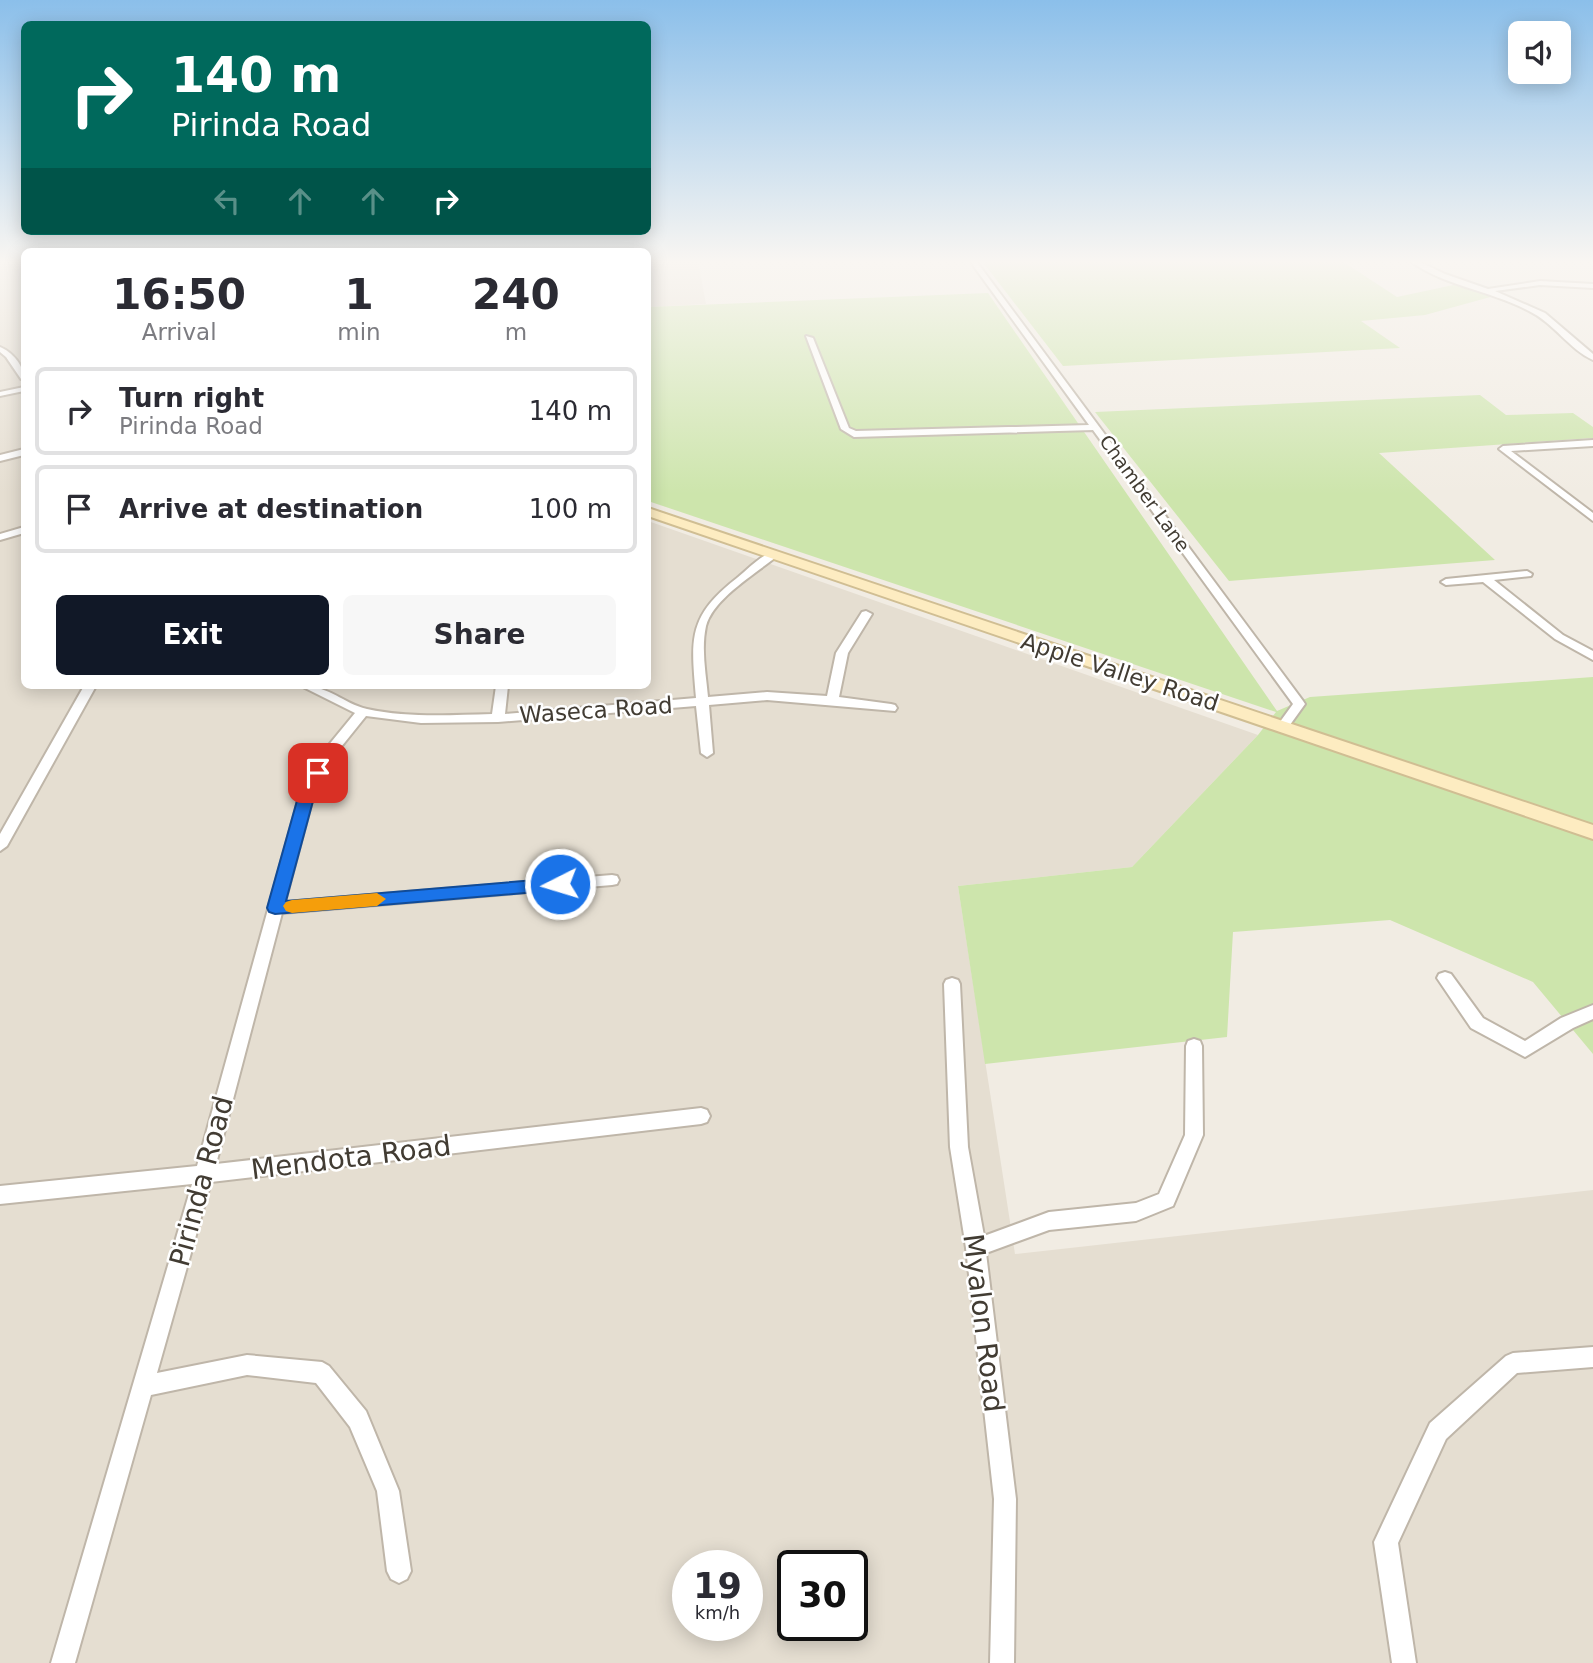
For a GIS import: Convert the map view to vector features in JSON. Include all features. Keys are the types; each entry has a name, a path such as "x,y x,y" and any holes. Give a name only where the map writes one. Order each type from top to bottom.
{"main road":[{"name":"Apple Valley Road","path":"651,513 1593,832"}],"street":[{"path":"809,339 845,429 853,434 1096,427"},
{"name":"Chamber Lane","path":"1031,339 1299,704 1283,726"},
{"path":"1571,339 1593,358"},
{"path":"0,349 9,355 21,373"},
{"path":"0,394 21,390"},
{"path":"1593,443 1503,449 1593,518"},
{"path":"0,458 21,453"},
{"path":"0,537 21,531"},
{"path":"706,753 698,657 701,624 720,596 772,555"},
{"path":"1446,582 1527,574"},
{"path":"1486,579 1559,638 1593,656"},
{"path":"832,700 842,653 866,614"},
{"path":"0,846 88,689"},
{"name":"Waseca Road","path":"313,689 363,712 421,719 498,718 767,696 832,700 891,708"},
{"path":"498,718 502,689"},
{"name":"Pirinda Road","path":"63,1663 204,1174 308,790 328,755 363,712"},
{"path":"275,908 612,880"},
{"path":"1445,978 1477,1023 1525,1050 1567,1023 1593,1012"},
{"name":"Myalon Road","path":"952,984 959,1147 976,1248 1006,1499 1002,1663"},
{"path":"976,1248 1049,1221 1136,1212 1166,1200 1194,1135 1194,1046"},
{"name":"Mendota Road","path":"0,1195 701,1116"},
{"path":"1404,1663 1386,1542 1438,1431 1513,1363 1593,1357"},
{"path":"144,1386 247,1365 322,1373 358,1419 388,1491 399,1571"}],"shaded area":[{"path":"0,339 21,339 21,387 0,391"},
{"path":"21,394 21,689 651,689 651,522 1258,735 1132,867 958,886 1015,1254 1593,1190 1593,1663 0,1663 0,398"}],"green space":[{"path":"651,339 1020,339 1277,711 1310,697 1593,677 1593,1054 1533,982 1390,920 1233,932 1227,1037 985,1064 958,886 1132,867 1258,735 1276,712 651,502"},
{"path":"1042,339 1386,339 1400,348 1063,366"},
{"path":"1480,395 1506,415 1573,413 1593,427 1593,438 1379,453 1495,560 1229,581 1095,412"}],"slow traffic":[{"path":"292,906 377,899"}],"route":[{"path":"318,773 308,790 275,908 560,884"}]}
